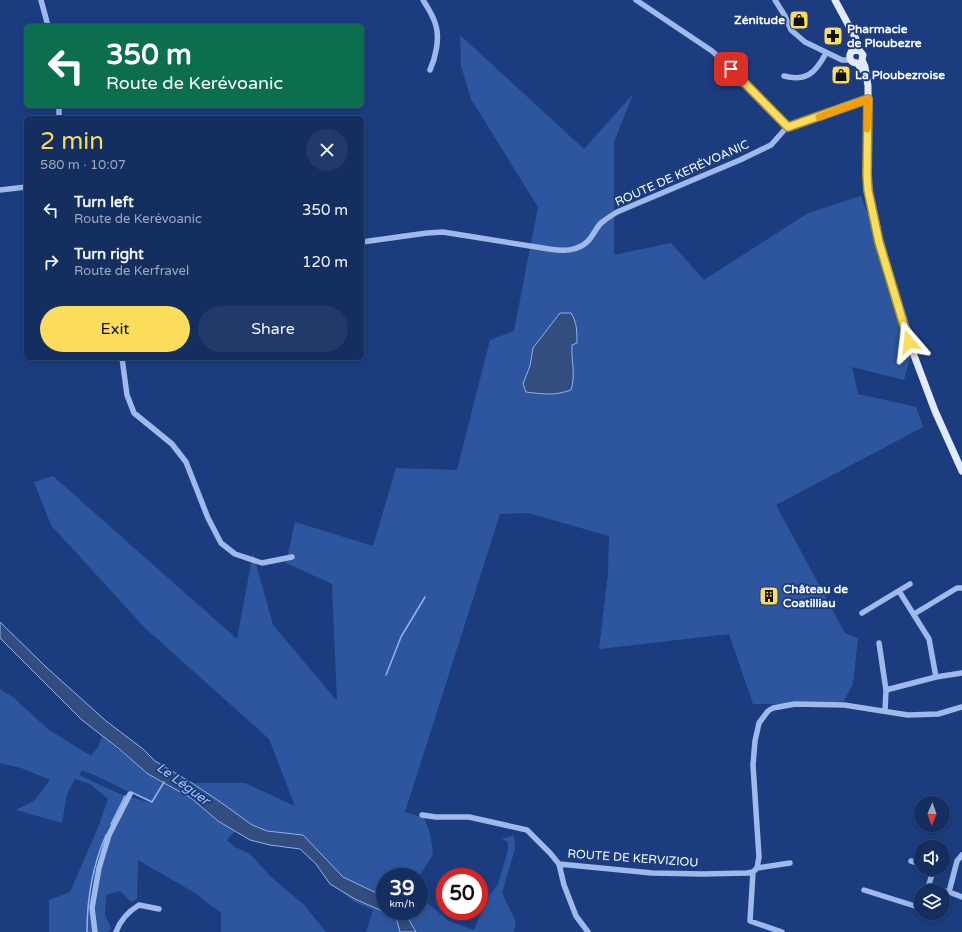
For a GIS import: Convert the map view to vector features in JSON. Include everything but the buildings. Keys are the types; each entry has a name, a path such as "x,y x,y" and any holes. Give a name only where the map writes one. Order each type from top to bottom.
{"main road":[{"path":"835,0 850,31 855,56 867,74 868,190 879,242 909,342 935,411 962,472"}],"street":[{"path":"41,0 47,24"},
{"path":"423,0 436,24 438,31 433,64 430,70"},
{"path":"636,0 712,51 788,127"},
{"path":"775,0 786,16 791,30 804,42 836,57 855,56"},
{"path":"784,76 800,78 808,75 815,71 826,53"},
{"name":"ROUTE DE KERÉVOANIC","path":"364,242 436,232 564,251 572,250 588,241 602,223 617,212 747,157 771,145 788,127 868,99"},
{"path":"0,190 24,187"},
{"path":"122,360 127,395 134,413 172,444 186,462 208,518 222,543 235,554 262,563 292,556"},
{"path":"862,613 910,584"},
{"path":"914,614 957,588 962,588"},
{"path":"899,591 929,639 936,677"},
{"path":"879,643 886,690 885,710"},
{"path":"886,690 936,677 962,673"},
{"path":"782,932 750,921 758,850 753,765 755,741 759,723 768,710 794,704 844,705 885,710 908,715 938,714 962,707"},
{"path":"95,932 92,908 99,868 109,835 130,794"},
{"path":"422,815 436,817 469,817 527,830 559,864"},
{"path":"950,888 957,862 962,855"},
{"name":"ROUTE DE KERVIZIOU","path":"588,932 576,916 564,885 559,864 672,874 740,874 790,863"},
{"path":"864,890 914,906"},
{"path":"950,892 962,896"},
{"path":"116,932 131,910 139,905 159,909"}],"shaded area":[{"path":"460,35 584,149 633,94 614,142 614,255 671,243 704,280 808,213 861,196 915,339 904,380 852,367 858,394 916,407 923,427 776,505 845,633 858,638 853,684 844,701 830,704 753,704 729,634 599,649 608,574 609,536 528,513 500,514 405,812 424,818 430,833 433,854 424,868 376,868 376,893 343,877 303,835 267,831 252,825 192,783 245,783 295,806 269,739 144,627 51,525 34,482 53,476 237,639 253,553 273,625 337,701 332,584 286,563 295,522 373,546 396,468 457,470 490,340 514,331 538,207 471,99 461,66","holes":["560,313 577,343 572,345 572,352 526,376 530,366 533,348"]},
{"path":"0,689 14,698 49,730 91,756 99,746 102,736 148,774 193,799 218,821 235,831 227,840 235,847 250,854 269,875 304,905 326,932 221,932 221,913 195,893 138,860 137,899 131,902 120,891 106,895 105,915 111,928 108,932 49,932 49,900 70,892 99,825 108,799 90,784 75,779 67,794 62,823 16,810 35,800 50,780 21,768 0,763","holes":["82,770 151,803 120,794 79,775"]},
{"path":"514,835 515,849 502,893 516,922 514,932 416,932 409,920 428,920 428,904 436,910 436,920 448,920 474,930 478,920 488,920 488,898 498,884 508,850 508,842 502,839"},
{"path":"338,889 355,899 376,908 376,920 397,920 400,932 366,932 373,910 353,901"}],"water":[{"path":"560,313 571,313 576,327 577,343 572,345 573,373 571,390 554,394 526,392 523,384 530,366 533,348"},
{"name":"Le Léguer","path":"0,622 46,667 106,721 143,749 155,761 192,783 252,825 267,831 303,835 343,877 376,893 376,908 355,899 330,884 316,864 300,849 270,845 250,840 218,821 191,798 148,774 82,720 0,638"},
{"path":"397,920 409,920 416,932 400,932"}],"waterway":[{"path":"386,675 401,637 425,597"},
{"name":"Le Léguer","path":"131,792 152,802 164,782"},
{"path":"111,824 125,796"},
{"path":"87,932 91,882 97,859 106,835"}],"slow traffic":[{"path":"819,117 864,99 868,99 867,129"}],"place":[{"name":"Zénitude","path":"799,20"},
{"name":"Pharmacie de Ploubezre","path":"833,36"},
{"name":"La Ploubezroise","path":"841,75"},
{"name":"Château de Coatilliau","path":"769,596"}],"route":[{"path":"731,69 788,127 831,113 864,99 868,99 868,190 879,242 909,342"}]}
